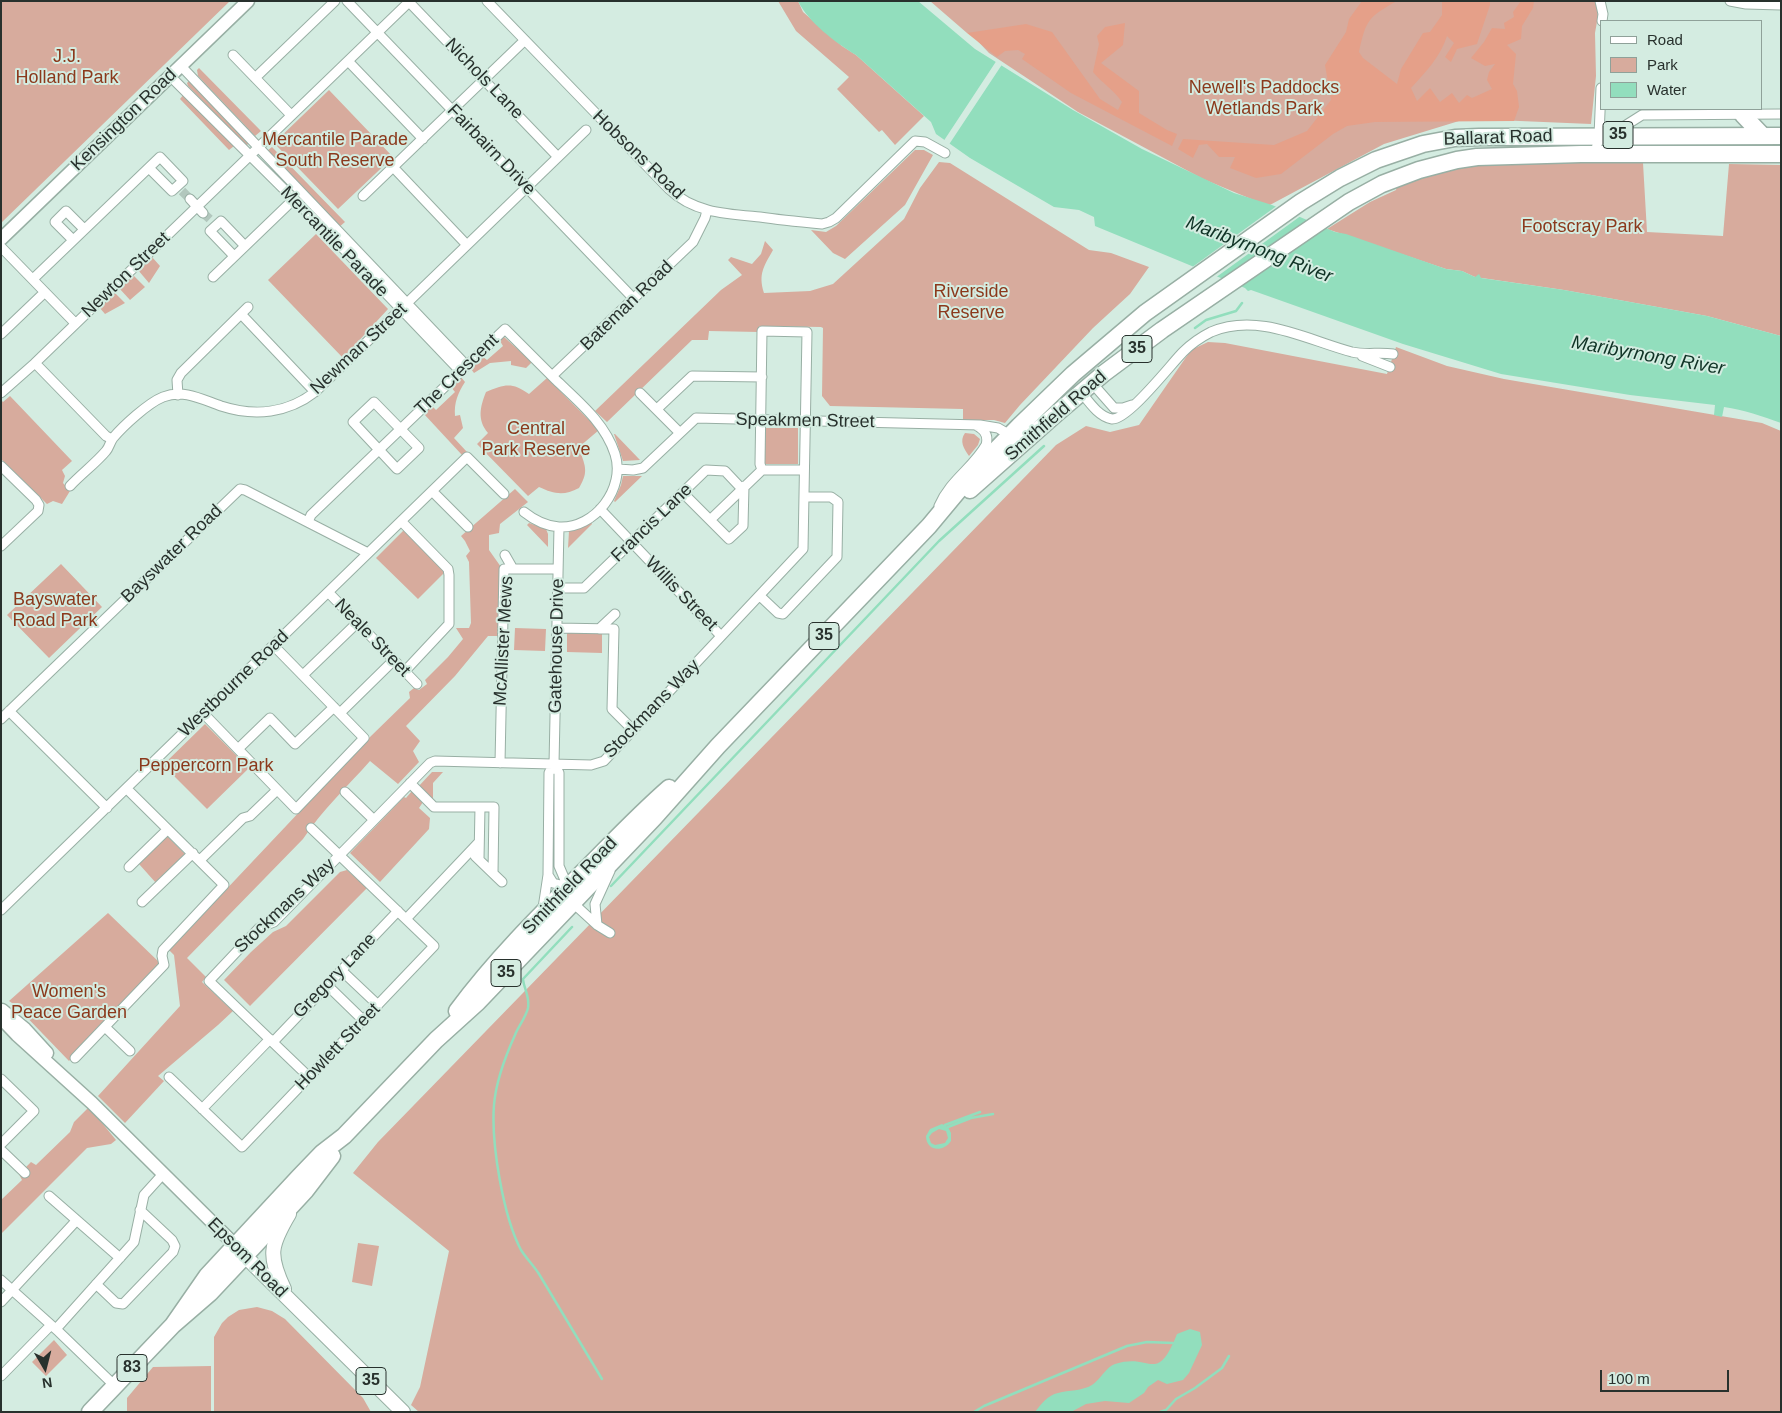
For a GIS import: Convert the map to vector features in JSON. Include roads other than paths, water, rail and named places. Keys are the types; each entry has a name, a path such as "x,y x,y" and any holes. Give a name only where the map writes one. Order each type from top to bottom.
{"highway":[{"path":"1743,115 1763,136"},
{"name":"Ballarat Road","path":"1244,243 1301,202 1340,178 1376,160 1408,148 1439,140 1479,137 1605,135 1781,136"},
{"name":"Ballarat Road","path":"1262,260 1382,184 1419,170 1457,160 1500,156 1595,154 1781,154"},
{"name":"Smithfield Road","path":"240,1251 299,1177 322,1153 344,1136 436,1040 478,1002 618,856 718,746 931,524 1015,440 1073,374 1145,312 1244,243"},
{"name":"Smithfield Road","path":"1015,440 1162,330 1262,260"},
{"path":"1073,374 1086,388"},
{"name":"Smithfield Road","path":"436,1040 469,995 542,914 649,806 718,746"},
{"path":"573,903 568,887 588,887"},
{"name":"Smithfield Road","path":"90,1412 173,1325 202,1282 240,1251 300,1196 332,1157 344,1136"},
{"path":"299,1177 314,1170 321,1170"}],"main road":[{"path":"289,1300 276,1270 273,1251 280,1230 300,1196"},
{"name":"Epsom Road","path":"240,1251 403,1412"}],"street":[{"name":"Kensington Road","path":"1,239 248,1"},
{"path":"255,78 336,1"},
{"name":"Fairbairn Drive","path":"347,1 634,299"},
{"path":"250,156 409,1"},
{"name":"Nichols Lane","path":"409,1 558,157"},
{"name":"Hobsons Road","path":"488,1 675,195 704,210 822,224 836,218 915,140 925,142 945,153"},
{"path":"1600,1 1603,14 1602,20"},
{"path":"1730,1 1746,4 1781,5"},
{"path":"363,196 525,40"},
{"path":"233,55 291,115"},
{"path":"348,61 423,139"},
{"name":"Mercantile Parade","path":"181,66 407,303 463,368"},
{"name":"Mercantile Parade","path":"170,76 333,238 400,310 463,368"},
{"path":"1595,154 1605,135 1603,110"},
{"path":"1605,135 1642,116 1781,114"},
{"name":"Newman Street","path":"70,486 106,451 112,438 150,404 163,397 187,394 240,410 260,412 290,406 303,401 315,392 586,130"},
{"name":"Newton Street","path":"1,393 200,210 250,156"},
{"path":"33,279 160,157 183,181 180,188 172,191 149,168"},
{"path":"393,167 468,245"},
{"path":"190,200 200,210"},
{"path":"213,277 294,200"},
{"name":"Bateman Road","path":"552,376 693,242 706,218 704,210"},
{"path":"73,240 55,222 66,211 84,229"},
{"path":"234,256 210,231 214,224 221,221 245,246"},
{"path":"1,247 75,323"},
{"path":"1,334 45,292"},
{"path":"178,394 177,380 181,373 248,307"},
{"path":"241,314 315,392"},
{"path":"1086,388 1102,415 1113,419 1122,416 1193,343 1211,333 1230,326 1247,325 1279,329 1351,351 1390,367"},
{"name":"The Crescent","path":"308,522 311,515 505,329 598,421 615,453 618,469"},
{"name":"Stockmans Way","path":"271,1040 209,981 259,928 274,922 429,763 433,761 591,765 601,763 803,550 807,332 762,331 762,376"},
{"path":"1351,351 1393,354"},
{"path":"35,363 106,436 112,438"},
{"path":"657,409 692,376 762,376 760,464 762,470"},
{"path":"1086,388 1117,408 1131,406 1142,397"},
{"path":"640,393 680,433"},
{"path":"374,402 419,448 397,469 379,450 353,422 374,402"},
{"name":"Speakmen Street","path":"618,469 633,470 643,468 696,418 974,425 998,428 1015,440"},
{"path":"931,524 946,492 986,445 988,439 986,435 980,428 974,425"},
{"name":"Westbourne Road","path":"1,910 467,457 504,494"},
{"path":"1,466 39,505 38,511 1,546"},
{"path":"524,512 535,520 559,527 580,523 591,517 609,498 615,485 618,469"},
{"name":"Francis Lane","path":"558,588 584,588 706,470 725,471 743,488"},
{"path":"710,520 762,470 804,470"},
{"path":"683,493 729,539 743,526 743,488"},
{"name":"Bayswater Road","path":"1,719 238,490 244,490 368,553"},
{"path":"432,491 468,527"},
{"path":"760,596 778,613 783,614 837,557 838,502 831,497 804,497"},
{"name":"Willis Street","path":"600,509 721,636"},
{"path":"401,521 448,569 449,574 449,624 405,671"},
{"name":"Gatehouse Drive","path":"542,914 559,773 554,764 559,527"},
{"path":"505,555 512,569"},
{"name":"McAllister Mews","path":"500,763 504,569 558,570"},
{"name":"Neale Street","path":"328,592 417,684"},
{"path":"599,629 615,614"},
{"path":"303,675 357,623"},
{"path":"557,628 614,629 612,709 633,730"},
{"path":"204,714 296,809 364,738 274,646"},
{"path":"238,749 270,718 295,744 394,660"},
{"path":"9,712 107,808"},
{"path":"410,783 434,807 494,808 493,874"},
{"path":"75,1058 164,965 162,956 164,950 224,885 193,852 167,830 126,789"},
{"path":"200,860 277,790"},
{"path":"345,792 374,820"},
{"path":"479,859 480,807"},
{"name":"Gatehouse Drive","path":"554,813 559,867 568,887"},
{"path":"311,828 406,918 479,842"},
{"path":"129,868 167,830"},
{"path":"470,851 502,882"},
{"path":"142,902 193,852"},
{"path":"597,925 596,900 618,856"},
{"path":"548,875 553,883 568,887"},
{"path":"573,903 597,925 610,932"},
{"name":"Gregory Lane","path":"202,1109 327,985 398,911"},
{"name":"Howlett Street","path":"202,1109 242,1147 433,947 434,945 406,918"},
{"path":"341,970 378,1005"},
{"path":"327,985 364,1020"},
{"name":"Epsom Road","path":"1,1010 25,1029 92,1103"},
{"name":"Epsom Road","path":"1,1018 23,1041 122,1132 240,1251"},
{"path":"105,1027 130,1051"},
{"path":"271,1040 309,1077"},
{"path":"168,1077 202,1109"},
{"path":"1,1079 34,1111 1,1144"},
{"path":"1,1150 25,1173"},
{"path":"1,1376 53,1327 120,1258 136,1238 144,1193 163,1174"},
{"path":"49,1196 120,1258"},
{"path":"96,1284 116,1303 123,1304 173,1252 175,1246 172,1240 140,1210"},
{"path":"1,1302 76,1221"},
{"path":"1,1280 115,1386"}],"water":[{"name":"Maribyrnong River","path":"798,1 918,1 975,49 1073,110 1142,149 1234,193 1272,205 1335,232 1346,234 1446,269 1462,271 1475,277 1479,274 1481,278 1564,290 1707,316 1781,336 1781,423 1724,407 1722,417 1714,415 1715,405 1630,395 1501,374 1403,344 1251,290 1248,291 1245,288 1095,226 1094,217 1079,210 1054,207 970,158 936,134 931,122 856,55 815,24"},
{"path":"942,1124 948,1127 951,1133 951,1141 940,1149 932,1147 929,1145 926,1136 930,1129","holes":["939,1129 946,1131 948,1138 945,1143 935,1145 931,1143 929,1137 932,1133"]},
{"path":"1190,1329 1200,1332 1202,1345 1189,1373 1183,1380 1167,1384 1158,1380 1129,1403 1105,1401 1086,1404 1071,1412 1035,1412 1045,1400 1054,1394 1092,1385 1115,1364 1127,1361 1158,1363 1164,1359 1170,1350 1177,1334"}],"waterway":[{"path":"1195,328 1206,320 1236,311 1242,303"},
{"path":"611,886 939,541 1044,446"},
{"path":"572,927 523,979 528,1008 511,1043 499,1078 494,1105 494,1139 504,1199 521,1250 539,1274 602,1379"},
{"path":"945,1125 980,1112"},
{"path":"948,1127 971,1118 993,1114"},
{"path":"974,1412 984,1406 1127,1346 1147,1342 1173,1343"},
{"path":"1160,1412 1166,1410 1176,1399 1222,1368 1229,1356"}],"tunnel":[{"path":"182,191 190,199"},
{"path":"203,213 213,222"}],"park label":[{"name":"J.J. Holland Park","path":"67,67"},
{"name":"Newell's Paddocks Wetlands Park","path":"1264,98"},
{"name":"Mercantile Parade South Reserve","path":"335,150"},
{"name":"Footscray Park","path":"1582,227"},
{"name":"Riverside Reserve","path":"971,302"},
{"name":"Central Park Reserve","path":"536,439"},
{"name":"Bayswater Road Park","path":"55,610"},
{"name":"Peppercorn Park","path":"206,766"},
{"name":"Women's Peace Garden","path":"69,1002"}]}
